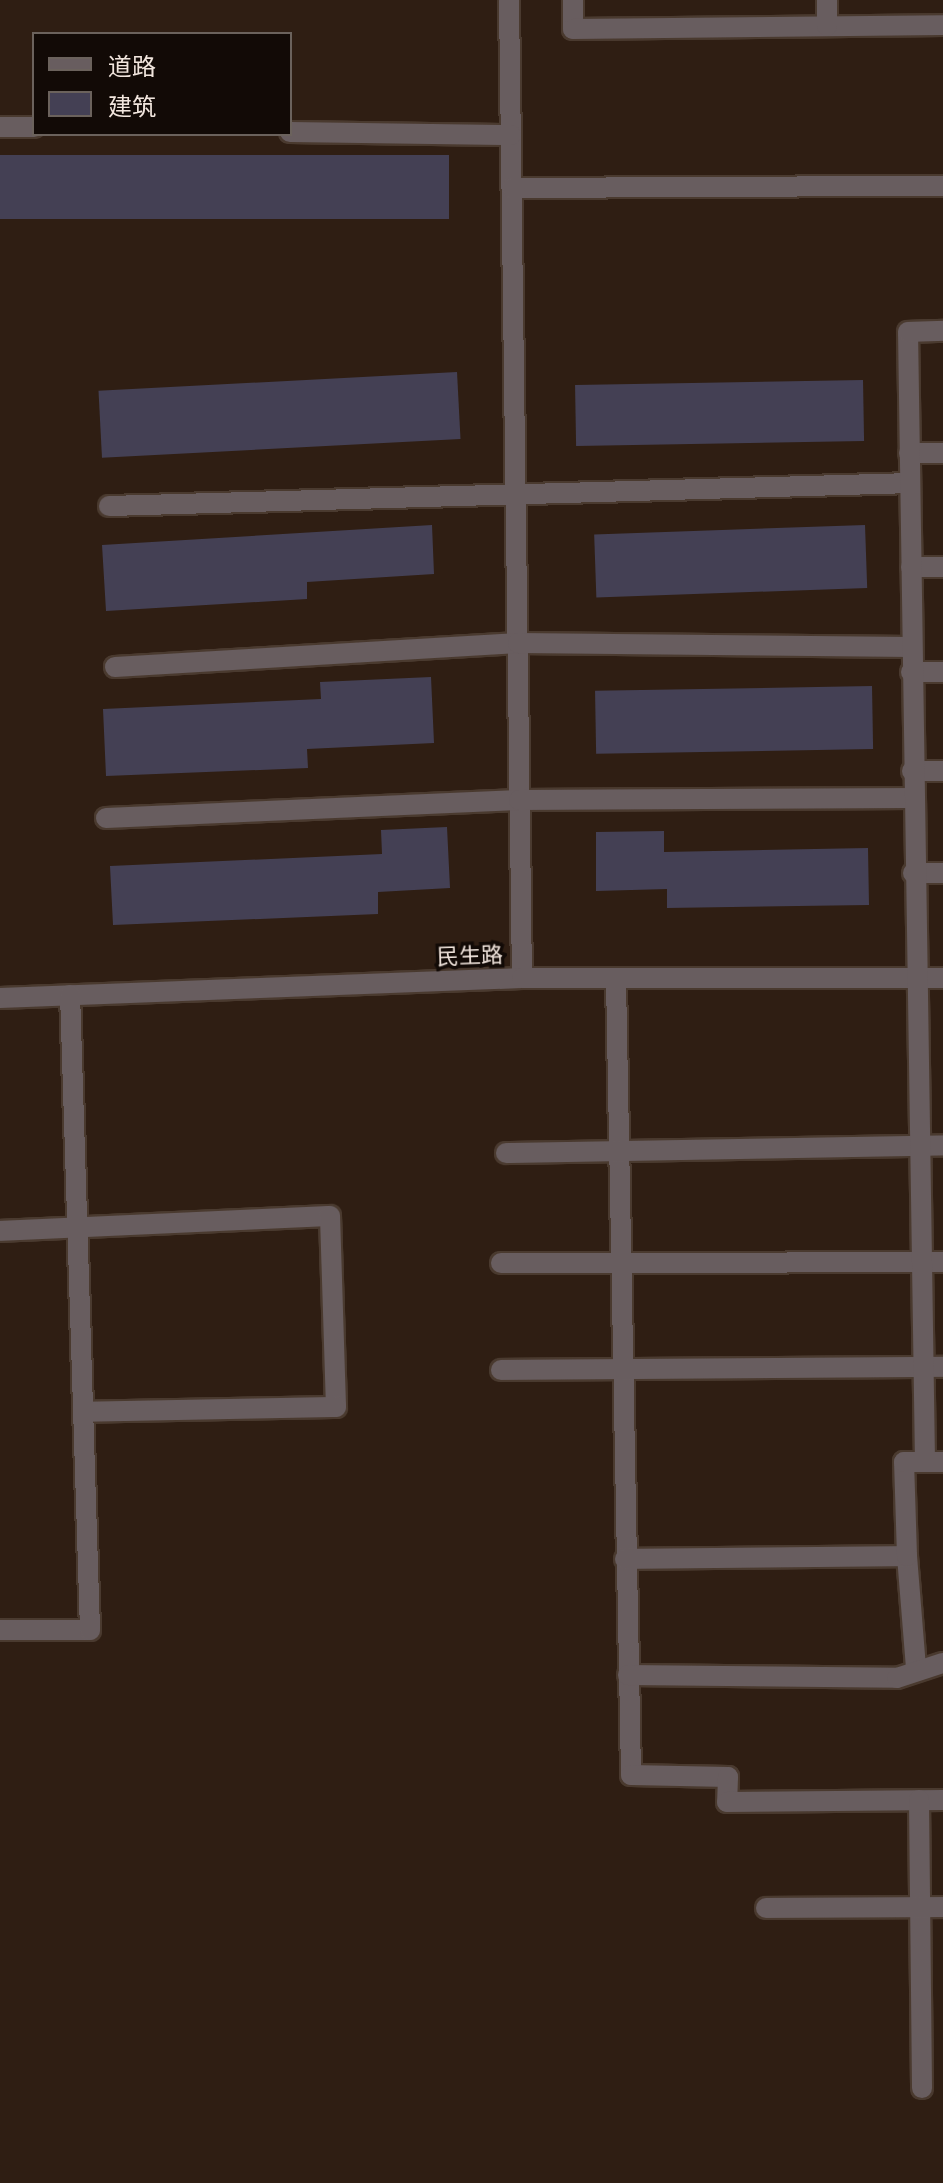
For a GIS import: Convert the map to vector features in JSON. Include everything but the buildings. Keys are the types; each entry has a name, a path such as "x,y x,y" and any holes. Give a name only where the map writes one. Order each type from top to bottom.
{"street":[{"path":"509,0 522,978"},
{"path":"573,0 573,29 943,25"},
{"path":"827,0 827,26"},
{"path":"0,127 32,127"},
{"path":"292,132 511,135"},
{"path":"512,188 943,186"},
{"path":"916,1669 907,1556 904,1462 934,1462 933,1367 920,1262 908,332 943,331"},
{"path":"909,453 943,453"},
{"path":"109,506 516,490 910,483"},
{"path":"911,567 943,567"},
{"path":"115,667 518,643 911,647"},
{"path":"911,672 943,672"},
{"path":"912,771 943,771"},
{"path":"106,818 519,800 913,798"},
{"path":"913,873 943,873"},
{"name":"民生路","path":"0,998 522,978 943,978"},
{"path":"616,979 631,1775 728,1777 727,1802 943,1800"},
{"path":"0,1630 90,1630 70,995"},
{"path":"506,1153 943,1145"},
{"path":"0,1231 330,1216 336,1407 83,1412"},
{"path":"501,1263 943,1262"},
{"path":"501,1370 933,1367"},
{"path":"625,1559 907,1556"},
{"path":"628,1675 897,1678 916,1669 943,1663"},
{"path":"919,1800 922,2088"},
{"path":"766,1908 943,1907"}]}
